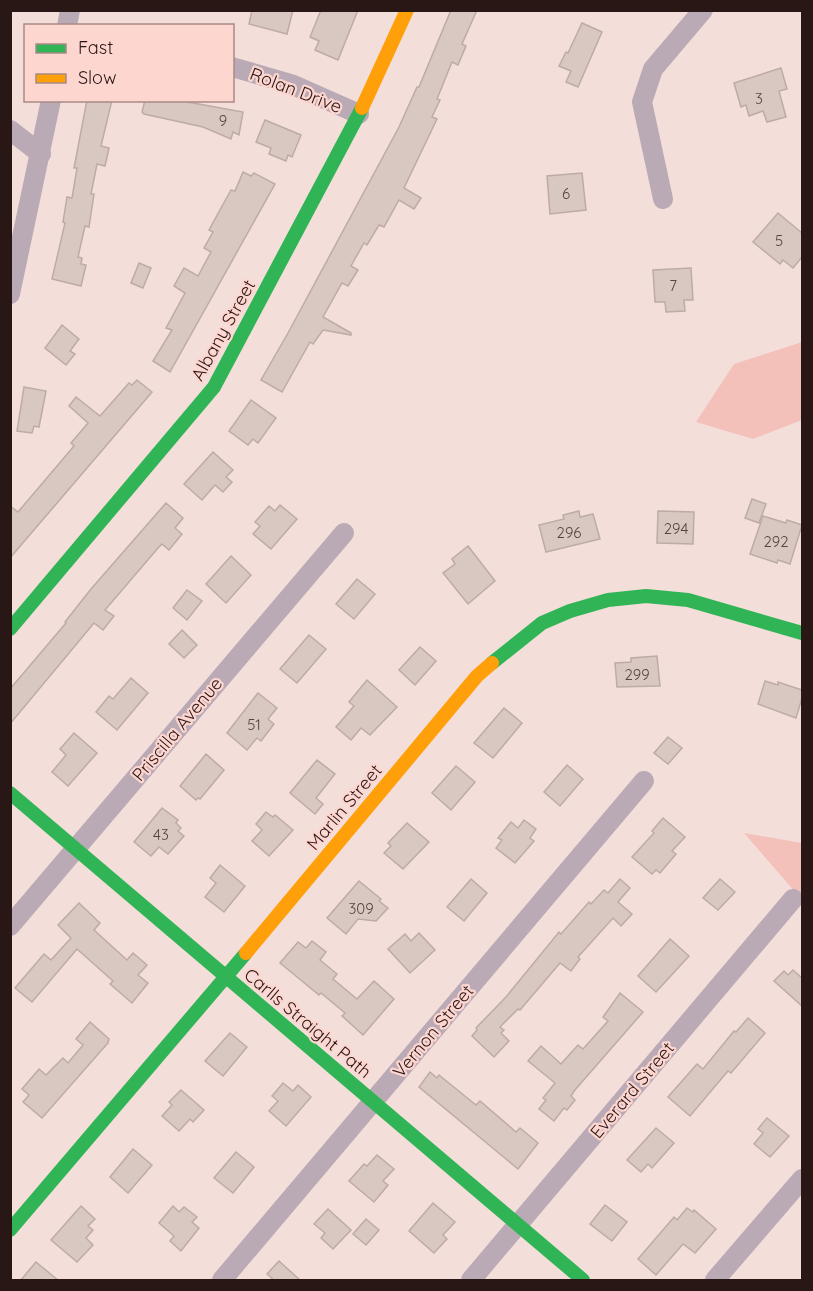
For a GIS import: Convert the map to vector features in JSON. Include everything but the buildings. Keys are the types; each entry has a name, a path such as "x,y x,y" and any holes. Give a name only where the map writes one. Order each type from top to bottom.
{"street":[{"name":"Albany Street","path":"10,629 214,387 359,114 407,10"},
{"path":"663,199 642,102 652,69 704,10"},
{"name":"Rolan Drive","path":"234,68 291,84 359,114"},
{"path":"10,294 51,102"},
{"path":"10,130 41,154"},
{"name":"Priscilla Avenue","path":"10,926 344,533"},
{"name":"Marlin Street","path":"10,1230 226,977 477,676 511,646 542,623 570,611 608,600 646,596 688,600 802,633"},
{"name":"Vernon Street","path":"222,1281 644,781"},
{"name":"Carlls Straight Path","path":"10,793 583,1281"},
{"name":"Everard Street","path":"471,1281 793,899"},
{"path":"715,1281 802,1179"}],"shaded area":[{"path":"802,342 802,420 753,439 696,422 734,364"},
{"path":"744,833 802,843 802,900"}],"traffic: fast":[{"path":"10,629 214,387 362,108"},
{"path":"492,663 542,623 570,611 608,600 646,596 688,600 802,633"},
{"path":"10,793 583,1280"},
{"path":"10,1230 246,953"}],"traffic: slow":[{"path":"362,108 407,10"},
{"path":"246,953 477,676 492,663"}]}
